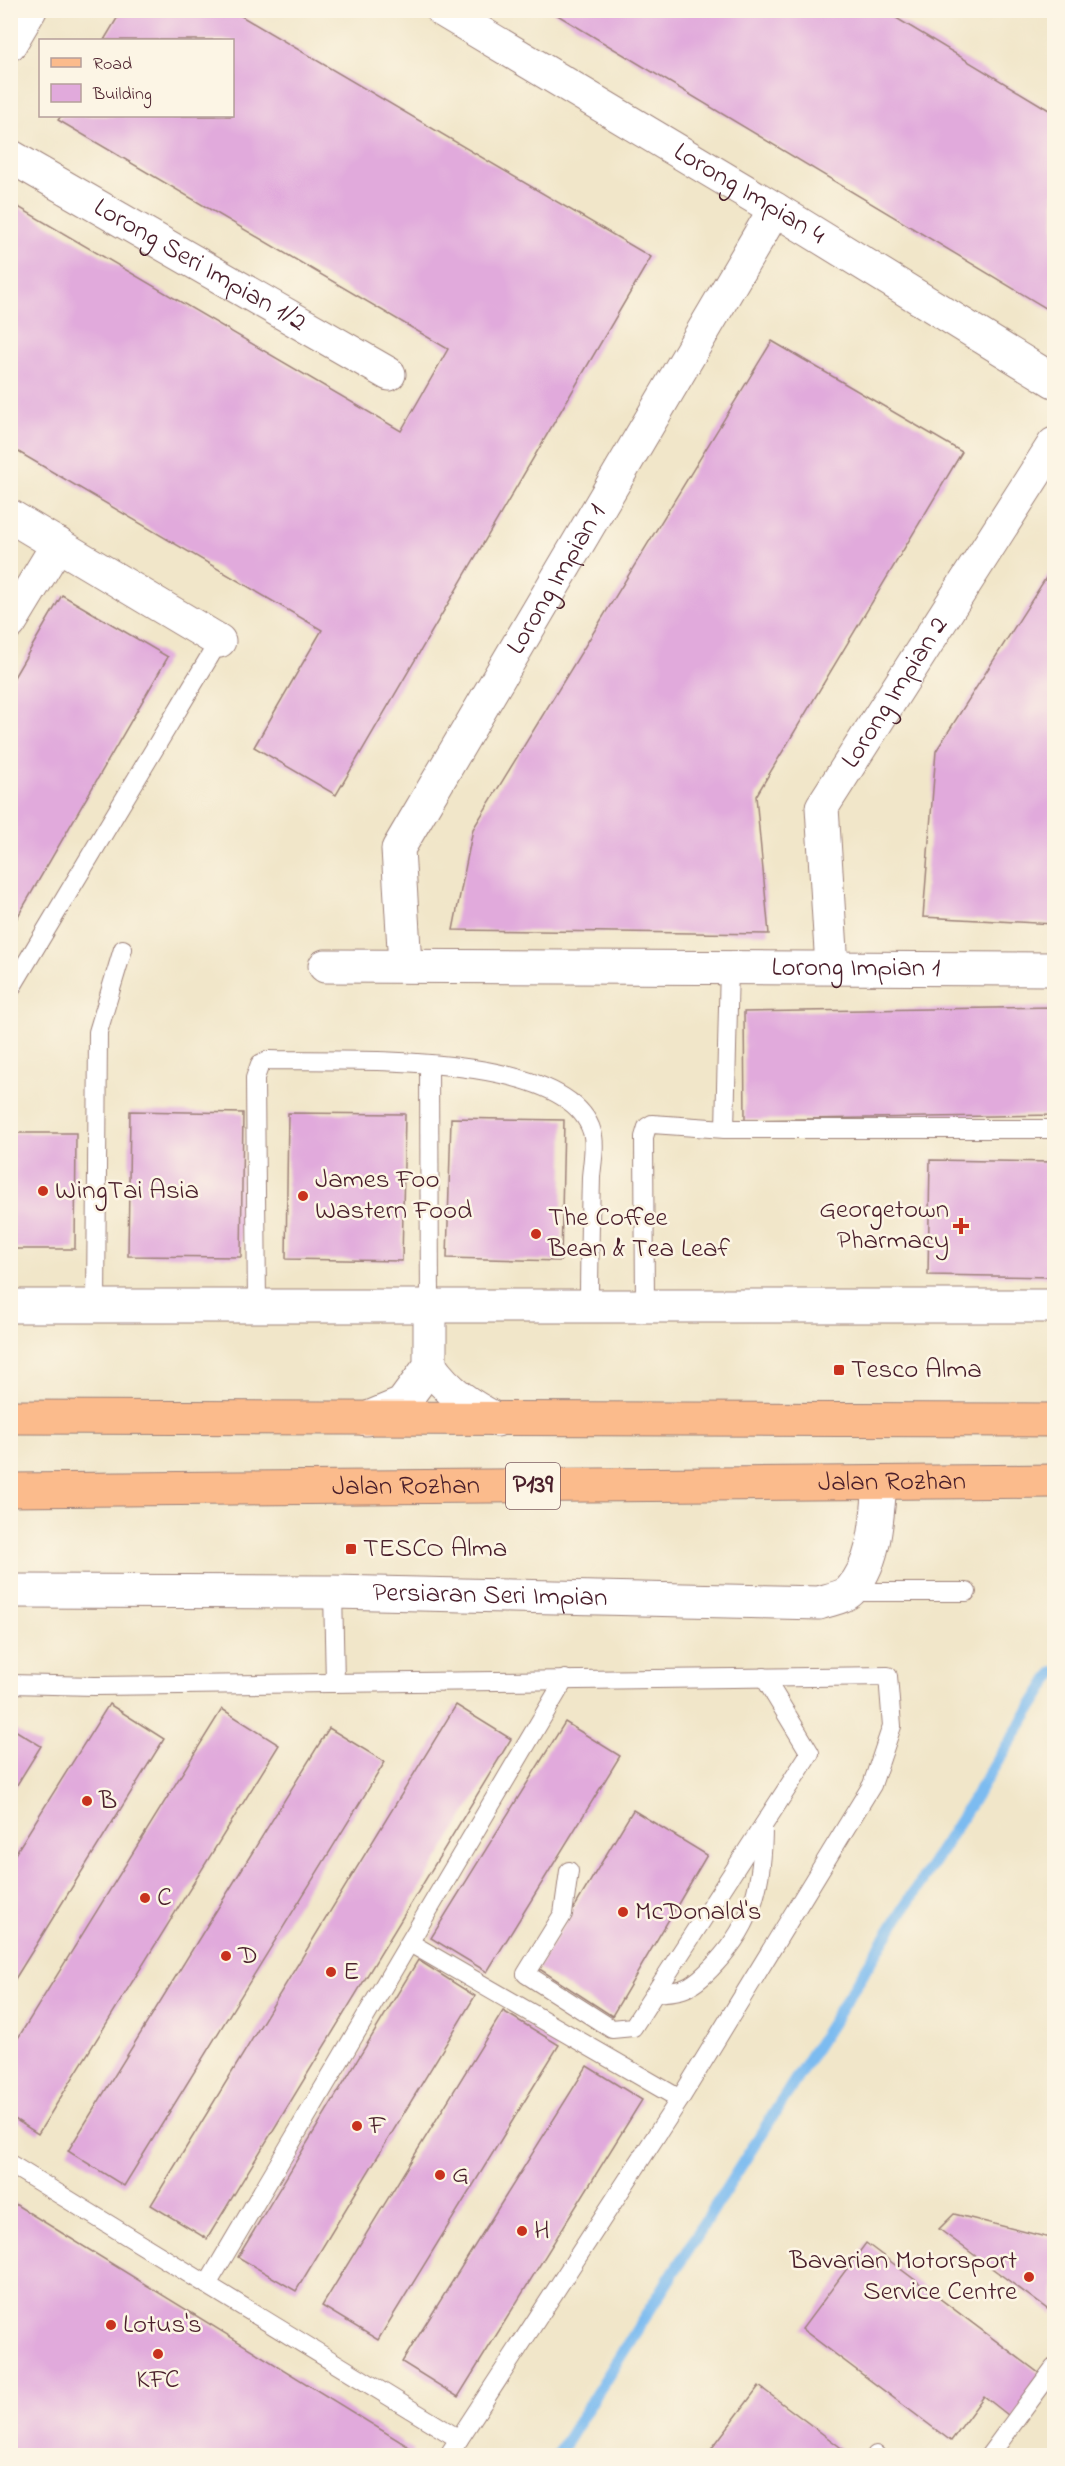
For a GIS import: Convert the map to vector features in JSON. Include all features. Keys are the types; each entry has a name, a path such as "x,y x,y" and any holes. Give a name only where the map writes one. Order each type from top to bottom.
{"main road":[{"path":"10,1417 497,1420 1054,1419"},
{"name":"Jalan Rozhan","path":"10,1490 1054,1480"}],"street":[{"path":"10,44 30,10"},
{"name":"Lorong Impian 4","path":"442,10 775,209 1054,381"},
{"name":"Lorong Seri Impian 1/2","path":"10,156 389,374"},
{"name":"Lorong Impian 1","path":"405,965 398,849 775,209"},
{"name":"Lorong Impian 2","path":"832,968 822,807 1054,444"},
{"path":"10,516 219,641"},
{"path":"10,623 58,544"},
{"name":"Lorong Impian 1","path":"325,966 1054,969"},
{"path":"10,1306 1054,1306"},
{"path":"430,1306 430,1366 442,1384 463,1401 497,1420"},
{"path":"366,1419 402,1404 430,1366"},
{"path":"849,1592 864,1568 875,1537 880,1483"},
{"name":"Persiaran Seri Impian","path":"10,1591 333,1592 819,1603 849,1592"}],"lane":[{"path":"10,990 17,966 219,641"},
{"path":"96,1306 98,1032 123,949"},
{"path":"725,1129 729,967"},
{"path":"257,1306 255,1078 260,1064 268,1060 429,1064 484,1069 545,1086 578,1107 592,1132 588,1305"},
{"path":"429,1064 430,1306"},
{"path":"645,1306 644,1137 647,1127 652,1124 725,1129 1054,1129"},
{"path":"333,1592 335,1683"},
{"name":"Persiaran Seri Impian","path":"849,1592 967,1592"},
{"path":"10,1684 95,1686 888,1676 892,1726 872,1785 680,2099 448,2456"},
{"path":"569,1871 563,1914 526,1974 612,2029 633,2028 810,1753 764,1677"},
{"path":"207,2285 565,1679"},
{"path":"655,1993 684,1989 707,1973 734,1944 754,1904 763,1863 763,1826"},
{"path":"410,1943 680,2099"},
{"path":"10,2164 459,2439"},
{"path":"989,2456 1054,2368"}],"building":[{"path":"122,10 231,10 651,257 336,795 254,747 322,630 10,447 10,202 401,431 448,349 58,120 60,117 234,117 234,39 105,39"},
{"path":"549,10 883,10 1054,113 1054,313"},
{"path":"772,341 962,452 756,796 769,934 453,930 473,829"},
{"path":"1054,565 1054,924 923,917 936,751"},
{"path":"62,595 168,657 10,930 10,684"},
{"path":"1054,1007 1054,1115 745,1120 744,1012"},
{"path":"130,1111 243,1113 241,1257 128,1256"},
{"path":"288,1113 405,1114 402,1261 286,1259"},
{"path":"451,1118 564,1120 561,1261 447,1258"},
{"name":"WingTai Asia","path":"10,1133 76,1133 75,1249 10,1249"},
{"path":"930,1160 1054,1162 1054,1277 928,1275"},
{"name":"B","path":"109,1704 164,1739 10,1987 10,1862"},
{"name":"E","path":"456,1705 511,1739 207,2239 151,2205"},
{"name":"C","path":"222,1709 279,1745 38,2134 10,2116 10,2051"},
{"path":"565,1722 620,1756 487,1972 431,1938"},
{"path":"10,1727 41,1746 10,1796"},
{"name":"D","path":"329,1728 385,1762 124,2186 68,2151"},
{"name":"McDonald's","path":"633,1810 707,1855 612,2016 538,1968"},
{"name":"F","path":"418,1960 475,1996 296,2291 238,2257"},
{"name":"G","path":"503,2011 559,2045 378,2340 322,2306"},
{"name":"H","path":"587,2066 642,2100 458,2397 402,2362"},
{"name":"Lotus's","path":"10,2201 414,2450 411,2456 10,2456"},
{"name":"Bavarian Motorsport Service Centre","path":"954,2214 1054,2239 1054,2314 939,2229"},
{"path":"866,2243 1044,2377 1013,2419 984,2396 951,2441 802,2329"},
{"path":"759,2386 852,2456 706,2456"}],"waterway":[{"path":"557,2456 1054,1672"}],"place":[{"name":"WingTai Asia","path":"43,1191"},
{"name":"James Foo Wastern Food","path":"303,1196"},
{"name":"Georgetown Pharmacy","path":"961,1226"},
{"name":"The Coffee Bean & Tea Leaf","path":"536,1234"},
{"name":"Tesco Alma","path":"839,1370"},
{"name":"TESCO Alma","path":"351,1549"},
{"name":"B","path":"87,1801"},
{"name":"C","path":"145,1898"},
{"name":"McDonald's","path":"623,1912"},
{"name":"D","path":"226,1956"},
{"name":"E","path":"331,1972"},
{"name":"F","path":"357,2126"},
{"name":"G","path":"440,2175"},
{"name":"H","path":"522,2231"},
{"name":"Bavarian Motorsport Service Centre","path":"1029,2277"},
{"name":"Lotus's","path":"111,2325"},
{"name":"KFC","path":"158,2354"}]}
